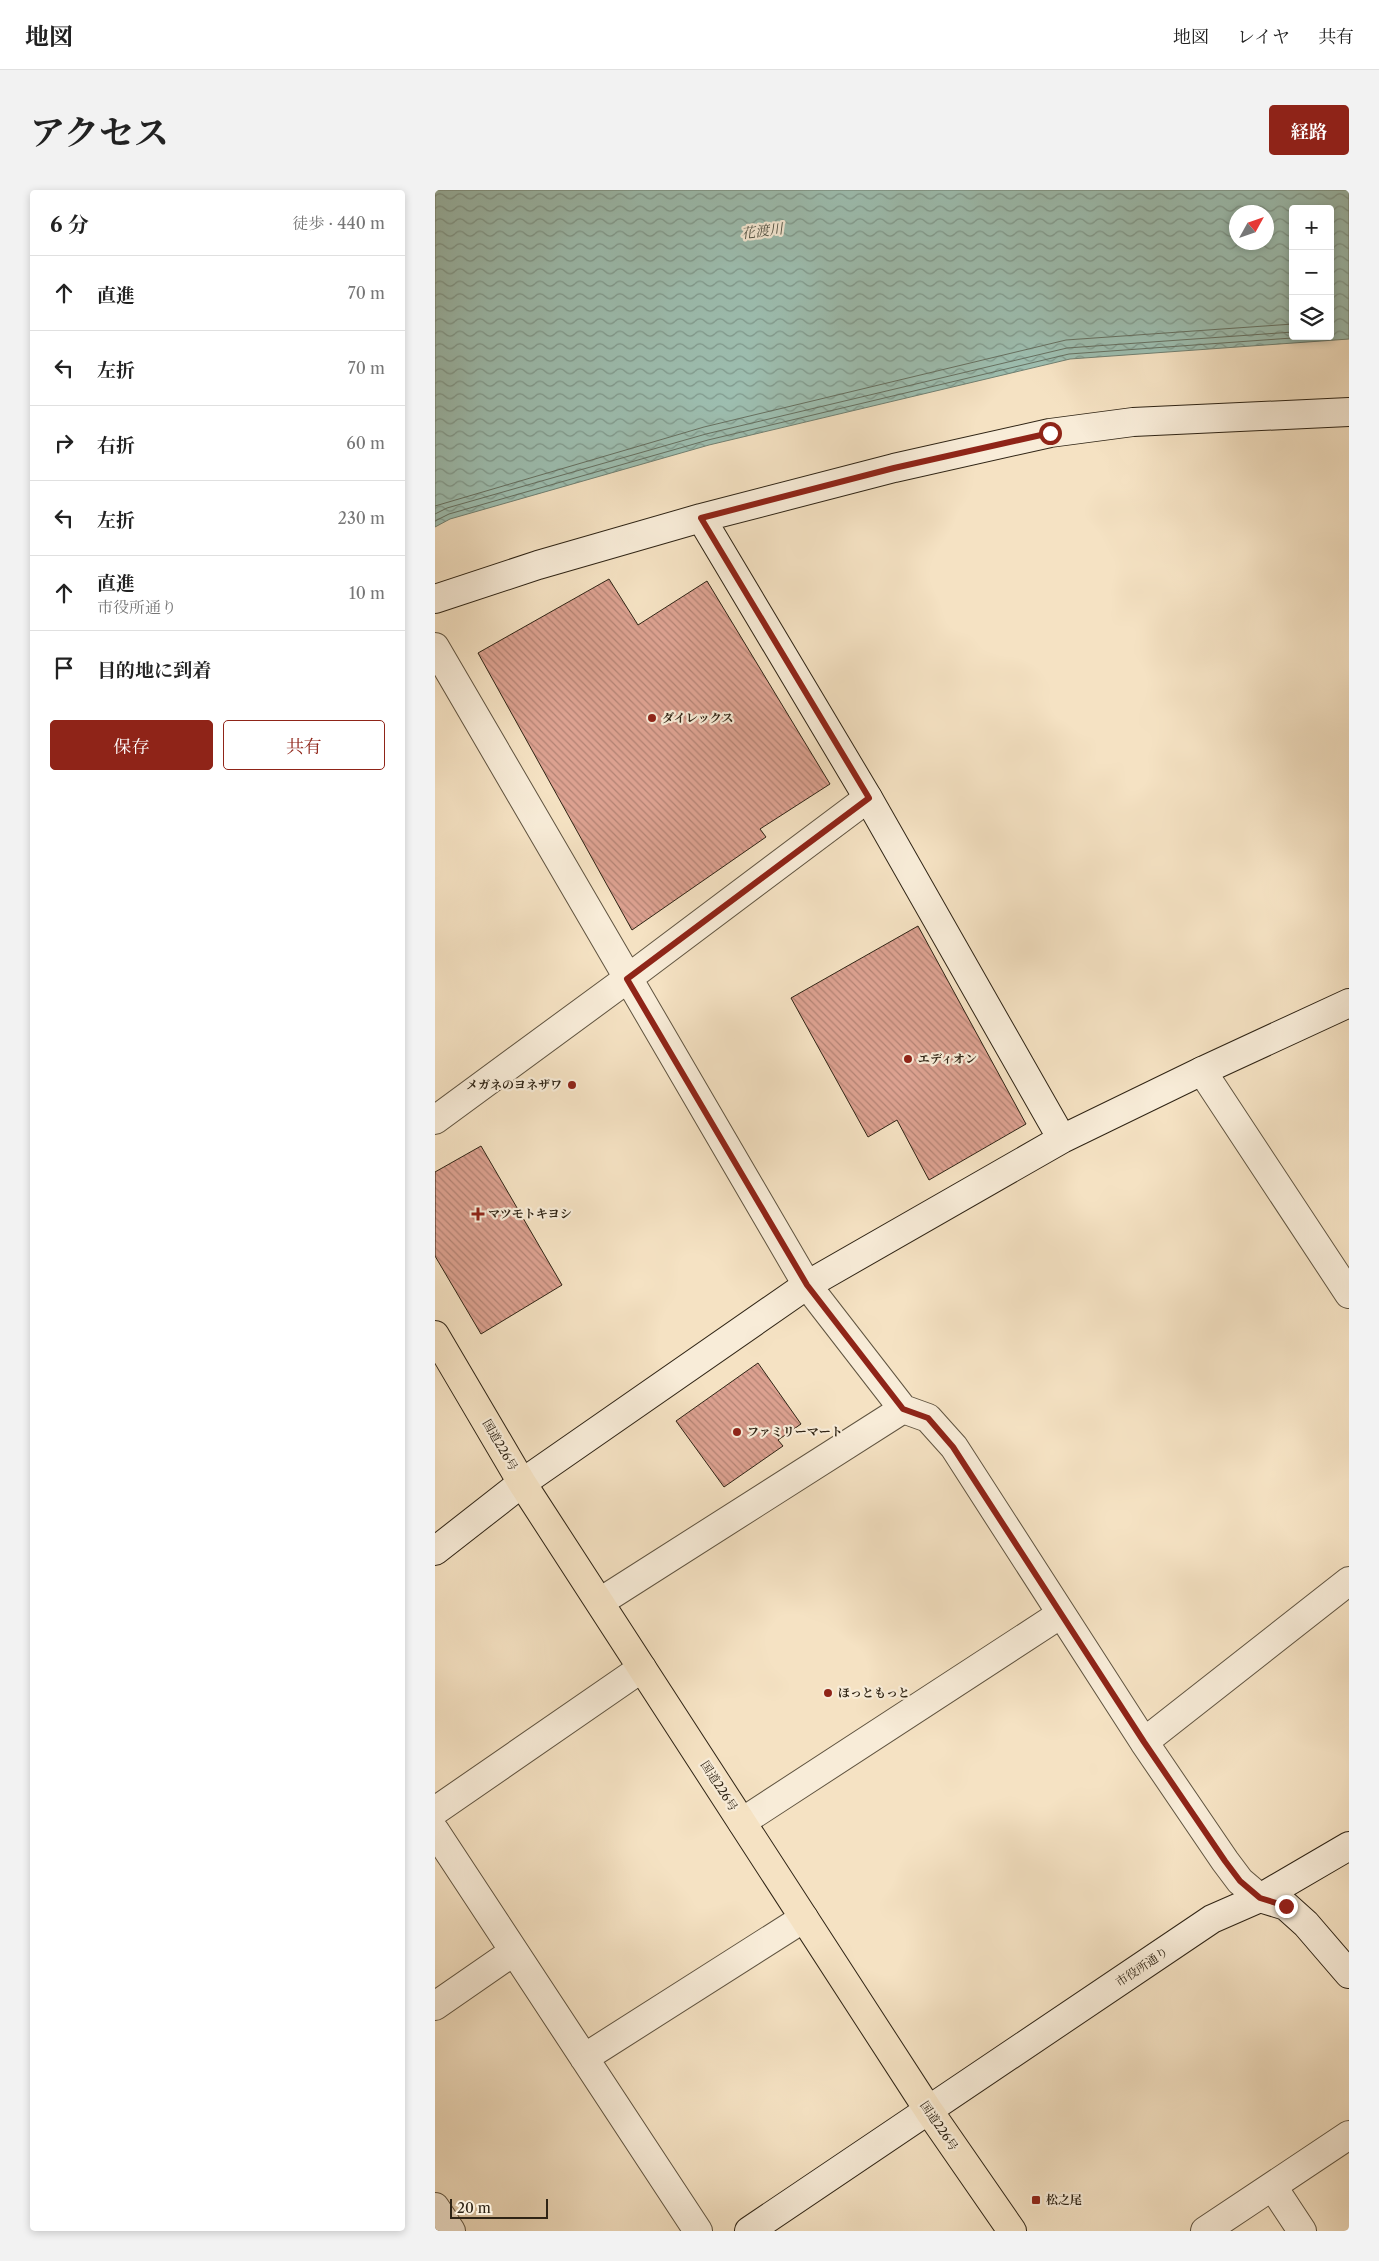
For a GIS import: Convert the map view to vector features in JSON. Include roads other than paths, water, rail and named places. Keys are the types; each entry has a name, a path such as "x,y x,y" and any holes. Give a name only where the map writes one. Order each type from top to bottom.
{"highway":[{"name":"国道226号","path":"435,1335 522,1483 929,2111 1012,2231"}],"street":[{"path":"435,599 538,565 701,518 894,468 1050,433 1133,422 1349,412"},
{"path":"701,518 869,798 1063,1139"},
{"path":"435,647 807,1285 903,1409 928,1418 953,1447 1144,1742 1240,1881 1260,1898 1286,1906 1306,1924 1349,1974"},
{"path":"435,1120 869,798"},
{"path":"435,1550 522,1483 807,1285 1063,1139 1202,1071 1349,1003"},
{"path":"1202,1071 1349,1294"},
{"path":"600,1602 903,1409"},
{"path":"1144,1742 1349,1581"},
{"path":"742,1822 1061,1614"},
{"path":"435,1811 642,1668"},
{"path":"435,1831 698,2231"},
{"name":"市役所通り","path":"749,2231 1212,1919 1260,1898 1349,1846"},
{"path":"584,2058 804,1918"},
{"path":"435,2006 513,1952"},
{"path":"1205,2231 1349,2135"},
{"path":"1273,2187 1302,2231"},
{"path":"435,2207 451,2231"}],"water":[{"name":"花渡川","path":"435,190 1349,190 1349,339 1070,359 709,445 450,519 435,527"}],"place":[{"name":"ダイレックス","path":"652,718"},
{"name":"エディオン","path":"908,1059"},
{"name":"メガネのヨネザワ","path":"572,1085"},
{"name":"マツモトキヨシ","path":"478,1214"},
{"name":"ファミリーマート","path":"737,1432"},
{"name":"ほっともっと","path":"828,1693"},
{"name":"松之尾","path":"1036,2200"}]}
